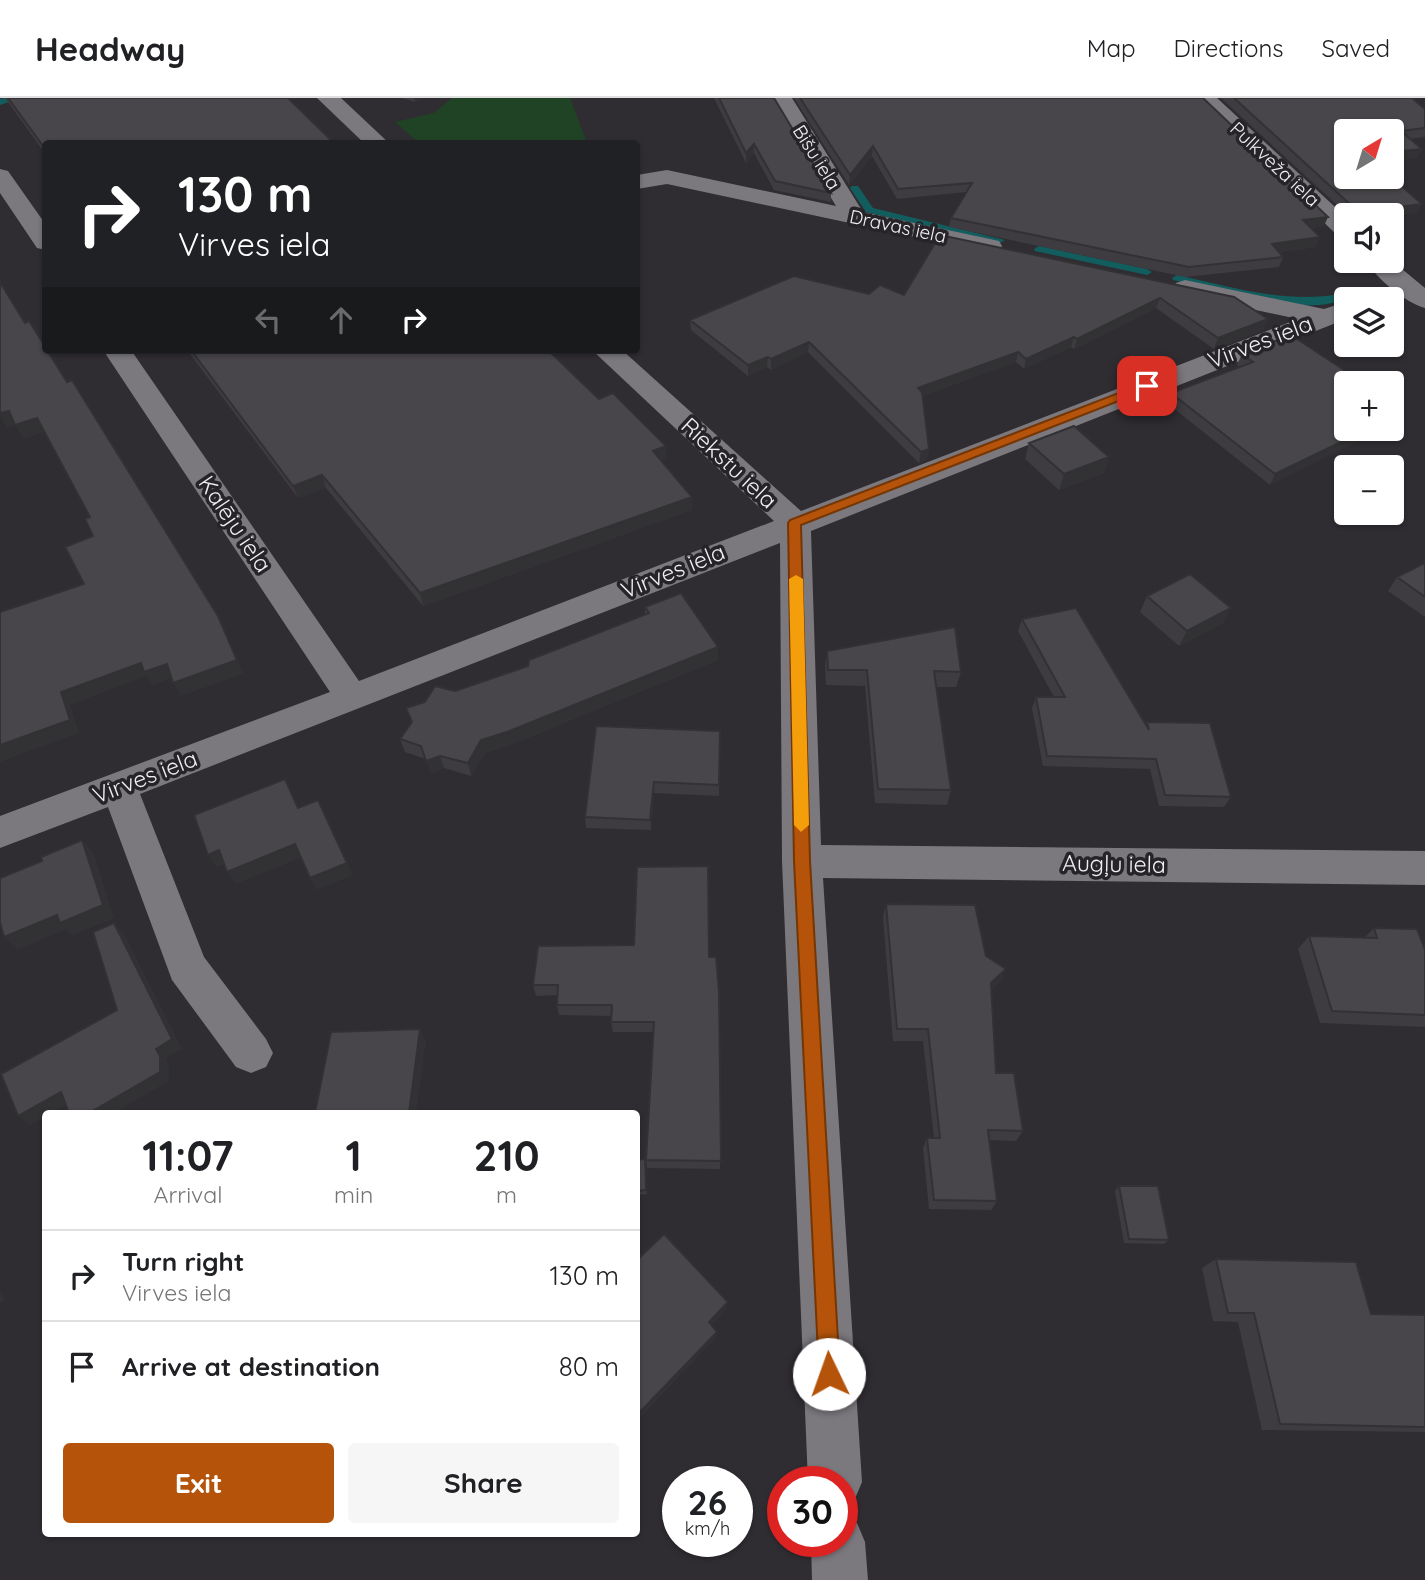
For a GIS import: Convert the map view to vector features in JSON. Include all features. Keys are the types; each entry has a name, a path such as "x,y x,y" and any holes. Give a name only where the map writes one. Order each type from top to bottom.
{"street":[{"path":"327,98 374,140"},
{"name":"Bišu iela","path":"780,98 853,216"},
{"name":"Pulkveža iela","path":"1205,98 1334,219"},
{"path":"0,176 42,237"},
{"name":"Dravas iela","path":"640,182 667,177 1016,252"},
{"path":"1394,273 1420,292"},
{"path":"1164,284 1334,314"},
{"name":"Virves iela","path":"0,832 352,698 1334,314"},
{"name":"Kalēju iela","path":"120,354 352,698"},
{"name":"Riekstu iela","path":"610,354 795,523 802,861 834,1466"},
{"path":"119,787 187,967 251,1053"},
{"name":"Augļu iela","path":"802,861 1425,867"},
{"path":"839,1557 840,1580"}],"green space":[{"path":"452,98 570,98 586,140 416,140 395,122 434,113"}],"building":[{"path":"8,98 288,98 331,140 42,140 42,145"},
{"path":"719,98 774,98 831,193 775,181 754,144 746,153"},
{"path":"800,98 1203,98 1328,217 1303,220 1320,237 1272,244 1283,257 1189,267 951,218 972,183 898,189 873,146 850,175"},
{"path":"1234,98 1412,98 1425,109 1425,128 1404,131 1404,119 1334,119 1334,189 1404,188 1422,204 1404,206 1404,203 1349,203"},
{"path":"1404,134 1422,149 1404,151"},
{"path":"940,235 1234,297 1268,319 1218,338 1160,298 1077,339 1074,337 1026,359 1018,352 918,388 922,392 929,449 921,452 809,342 771,359 768,357 748,365 690,320 794,276 869,294 880,285 904,295"},
{"path":"0,282 25,323 29,321 42,342 42,354 50,354 67,382 72,380 218,616 237,660 173,683 167,664 144,672 141,663 61,692 70,720 0,745 0,612 84,584 65,547 93,536 85,519 90,517 37,418 15,425 9,411 0,413"},
{"path":"1291,335 1345,371 1334,371 1334,441 1343,441 1275,474 1171,393 1253,362 1242,354"},
{"path":"194,354 552,354 599,399 613,393 666,446 653,451 692,497 420,593 322,475 293,486"},
{"path":"1074,426 1109,457 1064,474 1029,443"},
{"path":"1425,563 1425,597 1397,577"},
{"path":"1190,574 1231,608 1187,631 1147,596"},
{"path":"681,593 718,647 481,740 468,763 440,756 426,761 421,746 400,739 412,722 406,708 425,702 435,686 455,691 528,666 529,660 649,613 645,607"},
{"path":"1076,608 1149,730 1147,722 1210,723 1231,797 1165,795 1156,759 1047,756 1036,697 1065,697 1022,619"},
{"path":"955,627 961,672 934,671 951,790 878,789 867,670 828,670 827,651"},
{"path":"596,726 720,731 719,785 654,782 650,820 585,817"},
{"path":"285,779 298,808 318,800 347,863 310,878 295,844 227,872 219,850 208,855 194,815"},
{"path":"82,840 103,905 60,923 57,915 4,937 0,922 0,878 42,861 41,857"},
{"path":"708,866 709,957 716,957 719,992 721,1161 646,1160 654,1022 611,1022 612,1005 557,1005 558,985 533,985 538,946 634,945 637,867"},
{"path":"886,904 975,905 986,956 1006,969 991,983 996,1073 1014,1073 1023,1131 988,1130 997,1201 934,1200 927,1138 940,1138 928,1029 897,1029"},
{"path":"114,923 172,1039 156,1049 160,1056 160,1072 94,1110 68,1110 61,1092 18,1116 1,1074 117,1010 93,932"},
{"path":"1374,928 1417,929 1425,950 1425,1015 1332,1011 1309,936 1377,938"},
{"path":"420,1029 409,1110 316,1110 331,1032"},
{"path":"645,1159 646,1190 640,1191 640,1160"},
{"path":"1119,1186 1158,1186 1169,1240 1129,1239"},
{"path":"664,1234 728,1302 709,1322 717,1332 640,1412 640,1257"},
{"path":"1216,1259 1356,1262 1371,1314 1425,1315 1425,1427 1280,1424 1254,1313 1228,1313"}],"waterway":[{"path":"0,102 16,98"},
{"path":"855,188 869,210 1000,240"},
{"path":"1039,249 1147,272"},
{"path":"1177,278 1280,300 1321,301 1334,298"}],"slow traffic":[{"path":"796,579 801,825"}],"route":[{"path":"829,1374 802,861 795,523 1147,386"}]}
